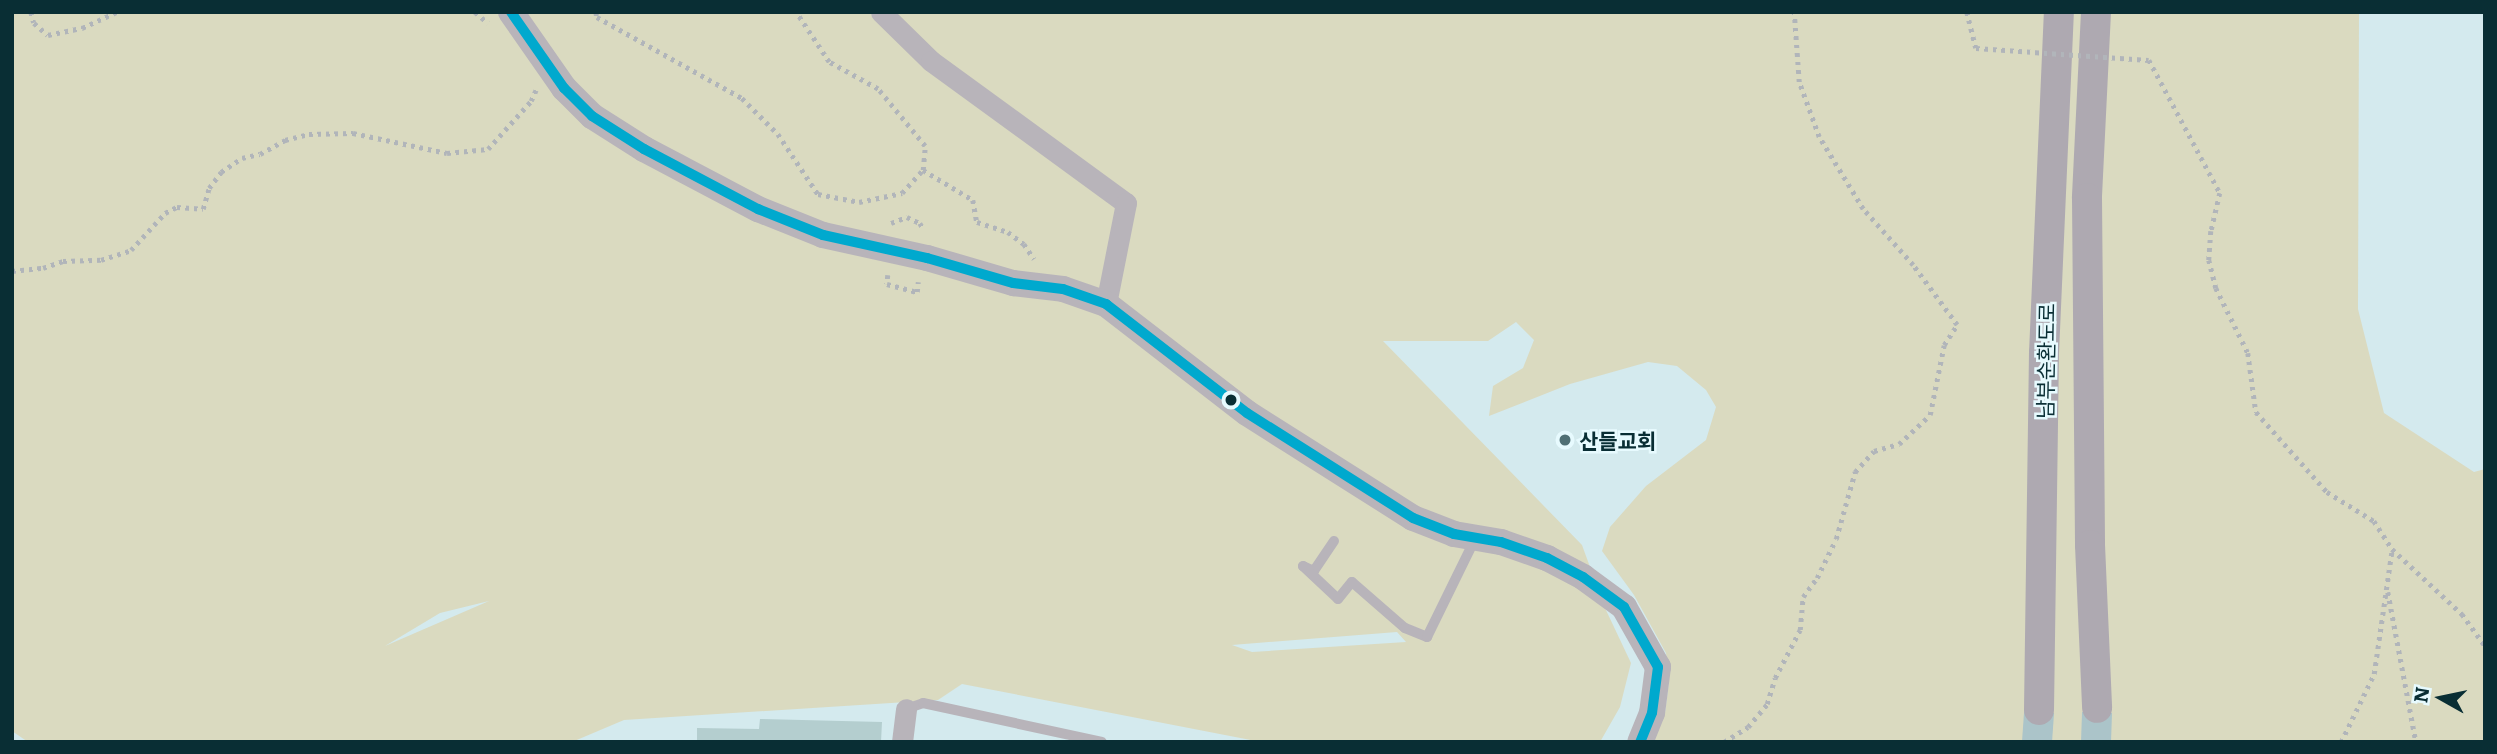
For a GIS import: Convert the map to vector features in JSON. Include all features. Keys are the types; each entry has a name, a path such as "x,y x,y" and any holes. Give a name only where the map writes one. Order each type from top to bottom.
{"main road":[{"name":"남부순환도로","path":"2039,710 2045,340 2059,12"},
{"name":"남부순환도로","path":"2096,12 2087,237 2090,545 2097,708"}],"street":[{"path":"510,12 564,88 604,123 644,149 768,214 823,236 922,257 1013,283 1063,289 1107,304 1247,414 1413,518 1454,534 1501,542 1548,558 1583,577 1624,607 1658,667 1652,713 1640,742"},
{"path":"881,12 931,61 1126,203 1107,304"},
{"path":"902,742 906,709"}],"lane":[{"path":"1334,541 1314,571 1303,566 1338,599 1352,582 1405,628 1427,636 1476,537"},
{"path":"906,709 923,703 1102,742"}],"path":[{"path":"31,12 34,23 48,35 82,28 116,12"},
{"path":"596,12 597,17 742,98 778,134 818,194 859,202 902,193 923,170 925,146 878,89 829,62 796,12"},
{"path":"1724,742 1748,727 1767,704 1775,678 1800,630 1803,597 1817,578 1836,539 1855,472 1874,451 1899,444 1930,415 1944,345 1957,325 1913,265 1863,209 1819,137 1799,82 1794,12"},
{"path":"1967,12 1976,48 2149,60 2220,193 2211,231 2209,260 2217,288 2248,353 2256,412 2327,492 2374,521 2392,549 2462,614 2485,646"},
{"path":"12,271 43,268 63,261 101,260 131,250 165,213 177,207 203,209 209,188 221,172 242,158 260,154 285,140 309,134 353,133 447,153 488,149 530,101 548,66"},
{"path":"923,170 973,201 977,222 1008,232 1024,244 1029,255 1044,265"},
{"path":"2341,742 2374,674 2392,549"},
{"path":"2387,588 2416,742"}],"green space":[{"path":"12,12 2359,12 2358,309 2384,413 2474,472 2485,469 2485,742 1653,742 1665,713 1669,682 1666,653 1634,595 1602,551 1610,527 1646,486 1706,440 1716,407 1706,390 1677,366 1648,362 1570,384 1489,416 1493,386 1523,368 1534,340 1516,322 1488,341 1383,341 1582,545 1605,608 1631,663 1620,707 1600,742 1261,742 962,684 938,700 624,720 572,742 28,742 12,731","holes":["489,601 385,646 440,613","1397,632 1406,642 1252,652 1232,645"]}],"building":[{"path":"760,719 882,722 881,742 697,742 697,728 759,729"}],"tunnel":[{"path":"2096,742 2097,708"},
{"path":"2037,742 2039,710"}],"transit line":[{"path":"511,12 564,88 592,116 644,149 758,209 823,235 927,258 1013,283 1063,289 1106,304 1247,413 1413,518 1454,534 1501,542 1547,558 1583,577 1624,607 1658,667 1652,713 1640,742"}],"place":[{"name":"산들교회","path":"1565,440"}]}
